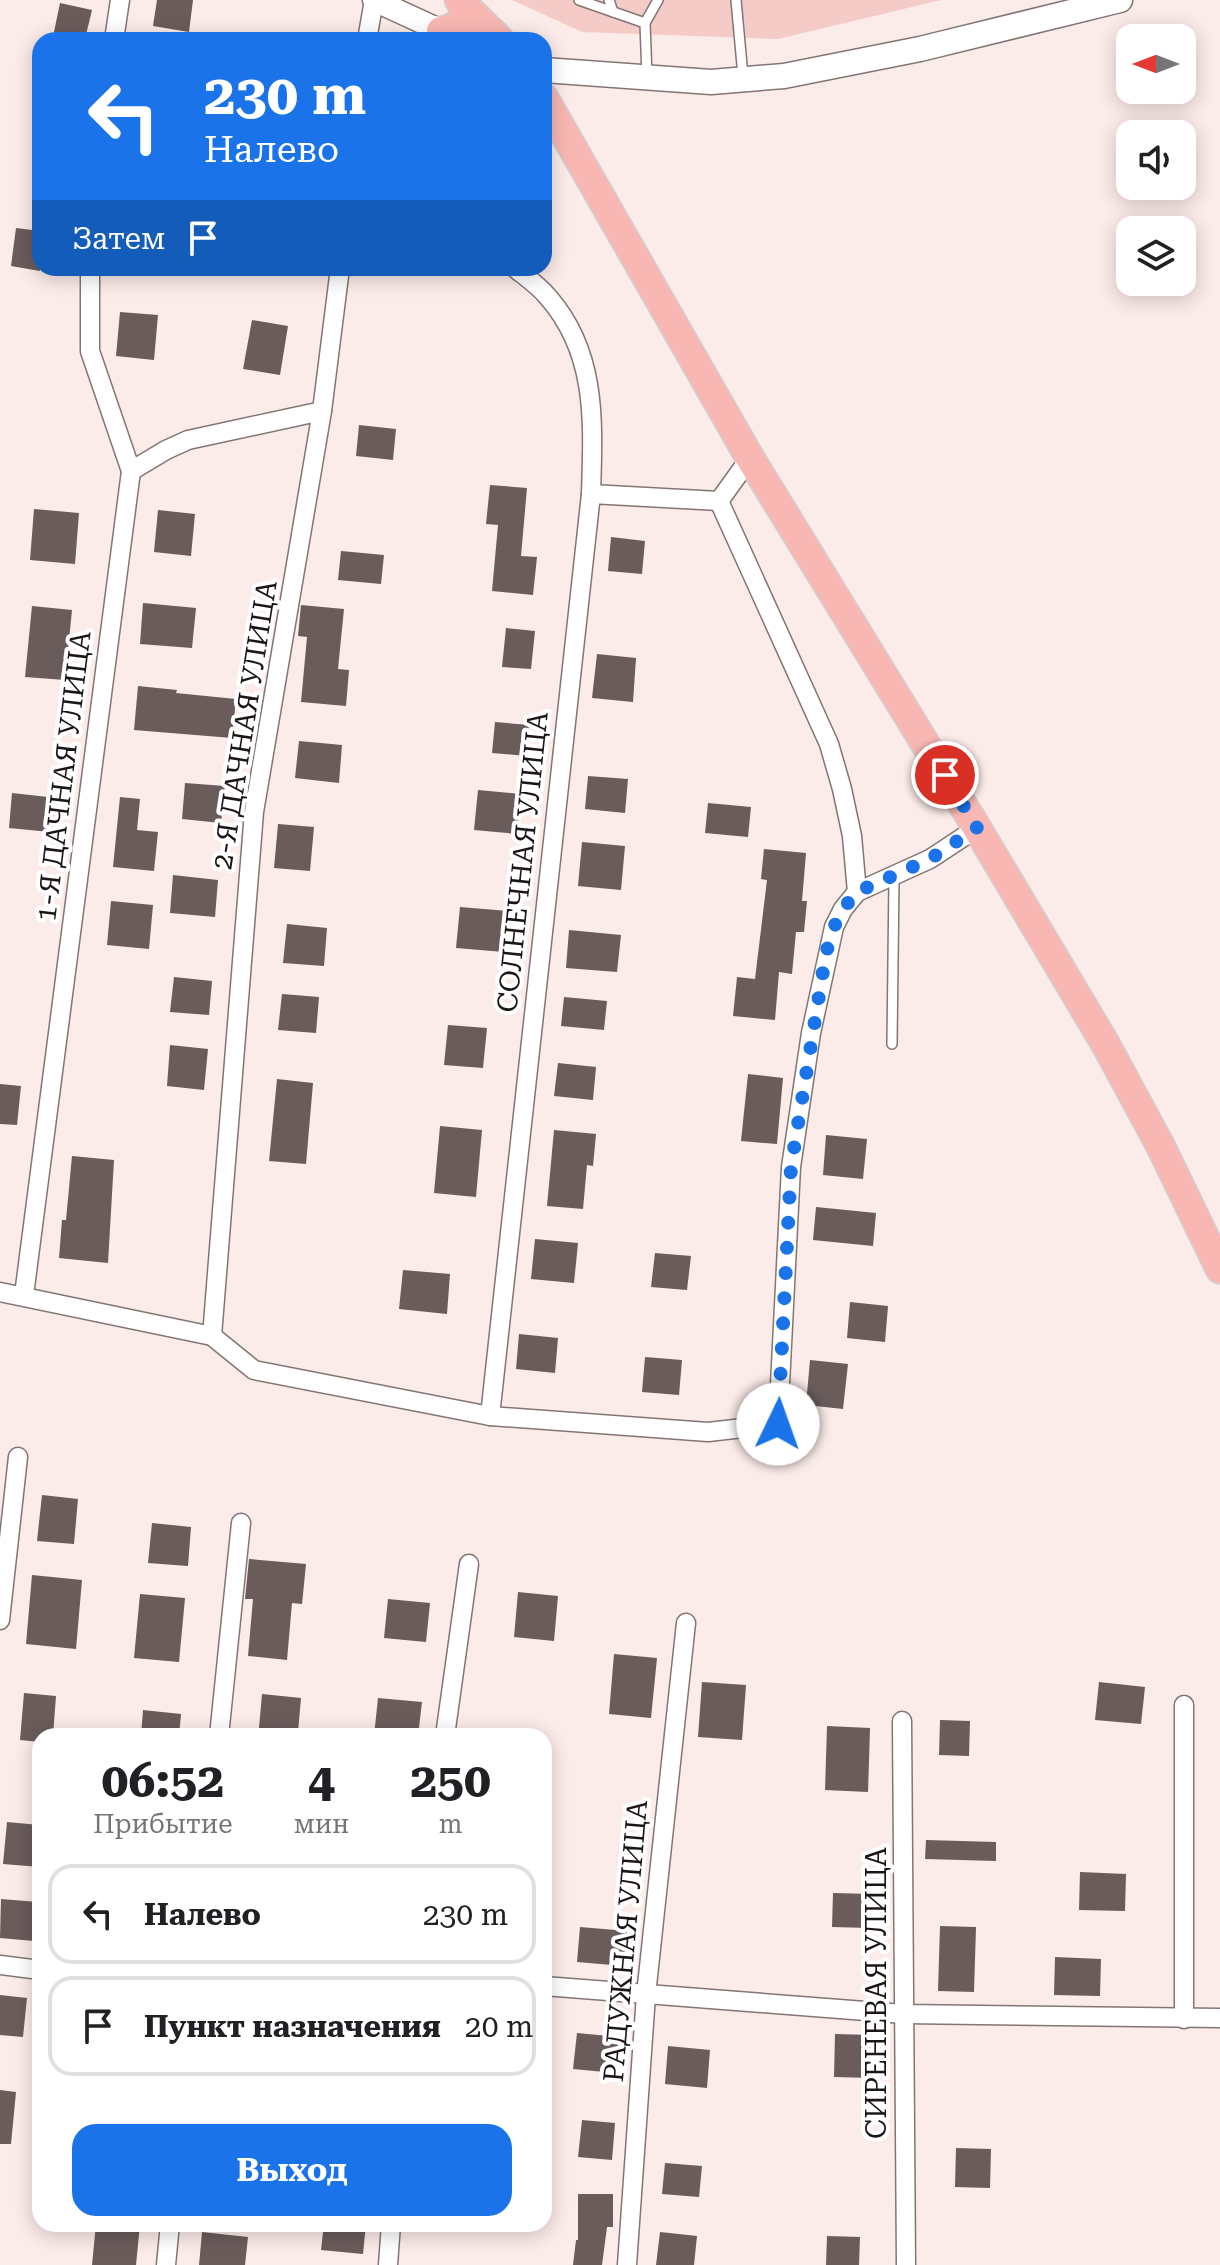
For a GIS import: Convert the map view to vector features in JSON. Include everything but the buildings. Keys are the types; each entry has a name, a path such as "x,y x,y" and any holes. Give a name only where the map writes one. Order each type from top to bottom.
{"main road":[{"path":"552,71 711,82 784,76 865,61 1120,0"},
{"path":"454,32 464,18 462,3"},
{"path":"462,3 492,32"},
{"path":"552,112 750,458 1106,1045 1161,1147 1220,1269"}],"street":[{"path":"115,32 120,0"},
{"path":"368,32 374,0 442,32"},
{"name":"1-Я ДАЧНАЯ УЛИЦА","path":"24,1295 131,471 90,351 90,276"},
{"name":"2-Я ДАЧНАЯ УЛИЦА","path":"212,1336 254,812 322,411 339,276"},
{"name":"СОЛНЕЧНАЯ УЛИЦА","path":"490,1416 591,494 593,410 585,367 562,316 547,296 524,276"},
{"path":"131,471 188,440 322,411"},
{"path":"719,501 750,458"},
{"path":"591,494 719,501"},
{"path":"719,501 829,744 852,836 857,892"},
{"path":"0,1292 212,1336 254,1370 490,1416 708,1432 778,1424 791,1167 826,953 834,927 857,892 894,878 930,859 977,828"},
{"path":"0,1620 18,1457"},
{"path":"220,1728 241,1523"},
{"path":"446,1728 469,1564"},
{"name":"РАДУЖНАЯ УЛИЦА","path":"627,2265 646,1995 686,1623"},
{"path":"1184,1705 1184,2019"},
{"name":"СИРЕНЕВАЯ УЛИЦА","path":"902,1721 906,2265"},
{"path":"0,1965 32,1969"},
{"path":"552,1987 904,2014 1220,2018"},
{"path":"166,2265 169,2232"},
{"path":"388,2265 390,2232"}],"lane":[{"path":"579,0 645,23"},
{"path":"609,0 613,12"},
{"path":"647,77 645,23 658,0"},
{"path":"736,0 743,79"},
{"path":"892,1044 894,878"}],"shaded area":[{"path":"512,0 941,0 778,39 582,32"}],"route":[{"path":"778,1424 791,1167 826,953 843,909 857,892 894,878 930,859 977,828 945,775"}]}
